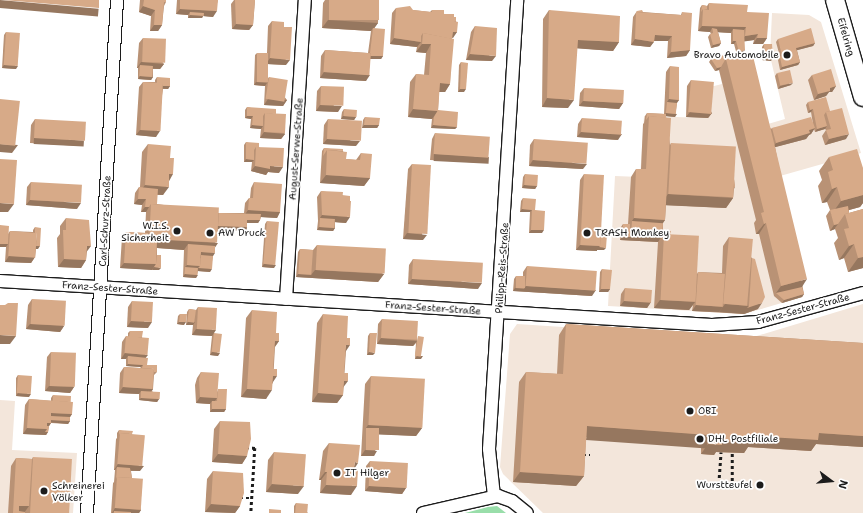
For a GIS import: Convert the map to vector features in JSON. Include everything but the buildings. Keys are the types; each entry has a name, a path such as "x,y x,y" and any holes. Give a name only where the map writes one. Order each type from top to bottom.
{"main road":[{"name":"Eifelring","path":"835,0 863,97"}],"street":[{"name":"Carl-Schurz-Straße","path":"87,513 117,0"},
{"name":"August-Serwe-Straße","path":"286,299 305,0"},
{"name":"Philipp-Reis-Straße","path":"494,496 489,449 499,312 517,0"},
{"name":"Franz-Sester-Straße","path":"0,281 732,325 773,319 863,293"},
{"path":"423,513 494,496 506,498 527,513"}],"path":[{"path":"246,447 255,448 251,513"},
{"path":"719,478 721,452"},
{"path":"732,453 732,481"},
{"path":"578,454 590,455"},
{"path":"238,498 252,498"}],"shaded area":[{"path":"772,13 809,15 821,22 861,153 773,178 802,297 744,314 608,306 615,176 640,177 644,116 708,118 710,87 722,84 719,69 761,126 785,119 770,56"},
{"path":"863,304 863,513 543,513 503,474 500,467 510,334 517,324 747,339"},
{"path":"0,400 15,401 12,450 77,453 73,513 0,513"}],"green space":[{"path":"497,506 506,513 465,513 488,507"}],"place":[{"name":"Bravo Automobile","path":"787,55"},
{"name":"W.I.S. Sicherheit","path":"177,231"},
{"name":"AW Druck","path":"210,233"},
{"name":"TRASH Monkey","path":"587,233"},
{"name":"OBI","path":"690,411"},
{"name":"DHL Postfiliale","path":"700,439"},
{"name":"IT Hilger","path":"337,473"},
{"name":"Wurstteufel","path":"760,485"},
{"name":"Schreinerei Völker","path":"44,491"}]}
